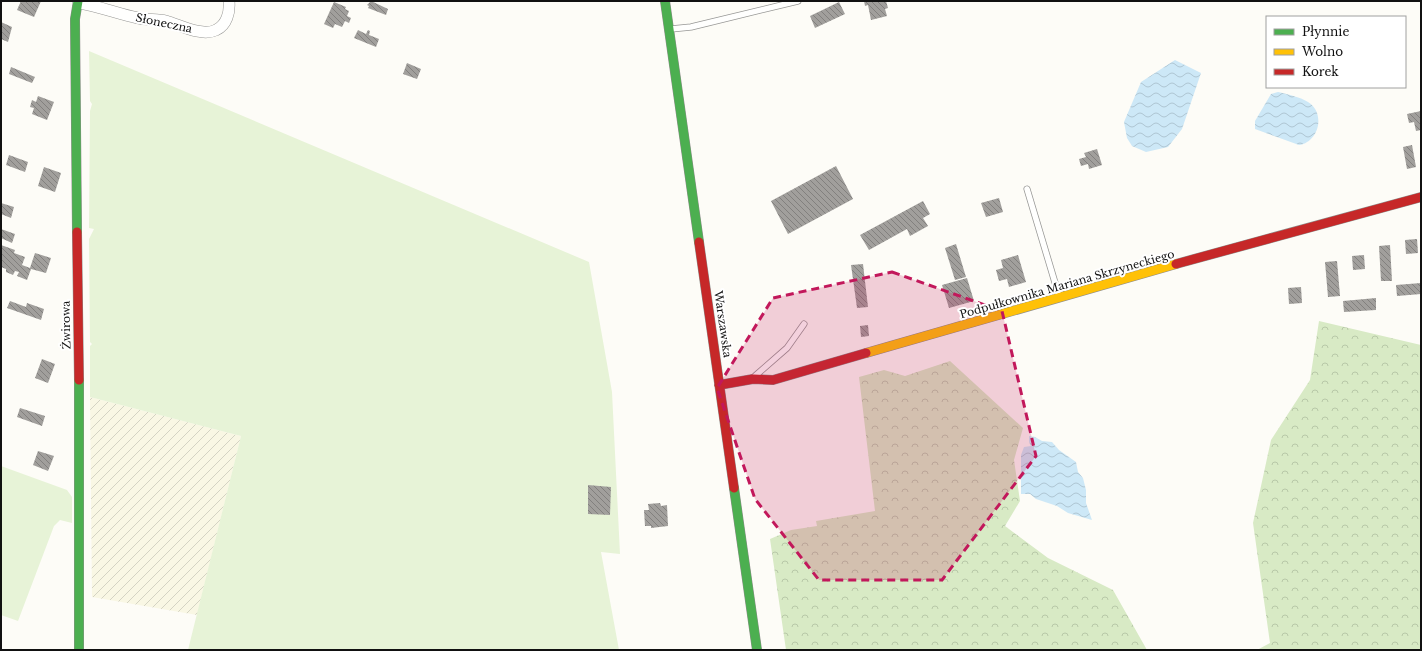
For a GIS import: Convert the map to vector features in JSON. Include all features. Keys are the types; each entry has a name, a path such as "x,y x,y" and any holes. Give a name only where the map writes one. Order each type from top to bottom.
{"street":[{"name":"Słoneczna","path":"78,2 138,18 164,21 205,31 215,30 225,24 228,16 229,1"},
{"name":"Warszawska","path":"665,1 758,650"},
{"name":"Żwirowa","path":"78,2 75,19 79,408 79,650"},
{"name":"Podpułkownika Mariana Skrzyneckiego","path":"719,384 753,379 773,380 1421,197"}],"lane":[{"path":"668,29 691,27 798,1"},
{"path":"1027,189 1060,298"},
{"path":"753,379 787,348 804,324"}],"highlighted area":[{"path":"892,272 1002,311 1036,456 942,580 819,580 755,499 717,388 773,298"}],"shaded area":[{"path":"90,397 241,436 197,615 92,597"}],"green space":[{"path":"89,51 589,262 612,392 620,554 601,552 619,650 188,650 241,436 90,397 90,346 92,344 90,342 89,239 94,229 89,228 90,111 92,104 90,101"},
{"path":"1319,321 1421,345 1421,650 1257,650 1270,643 1253,523 1271,440 1310,380"},
{"path":"950,361 1023,428 1014,460 1020,501 1005,526 1048,558 1113,590 1147,650 786,650 770,539 791,530 817,526 816,521 875,511 859,377 884,370 905,376"},
{"path":"1,466 67,490 72,497 72,523 60,520 54,526 18,621 1,615"}],"water":[{"path":"1175,60 1201,73 1182,129 1168,147 1146,152 1132,146 1127,138 1124,122 1141,82"},
{"path":"1278,92 1305,100 1314,107 1317,113 1318,126 1311,139 1306,143 1299,145 1255,129 1255,121 1271,94"},
{"path":"1029,436 1035,437 1042,441 1052,442 1059,450 1076,462 1078,472 1083,478 1086,490 1086,503 1092,520 1068,513 1057,506 1036,499 1030,494 1021,494 1021,455 1024,447 1031,446"}],"building":[{"path":"21,1 41,1 34,17 17,10"},
{"path":"371,1 388,9 386,15 368,8 369,6 367,5"},
{"path":"864,1 886,1 888,8 885,9 887,16 871,20 868,5 865,6"},
{"path":"334,2 346,7 345,9 349,11 347,16 351,18 349,23 345,21 342,27 335,24 333,28 324,24"},
{"path":"839,2 845,14 815,28 810,16"},
{"path":"1,22 12,27 8,42 1,39"},
{"path":"358,30 366,34 368,30 370,31 369,35 379,39 376,47 354,38"},
{"path":"407,63 421,69 417,79 403,74"},
{"path":"11,67 35,77 32,83 9,74"},
{"path":"38,96 54,102 47,120 32,114 34,108 30,107 32,100 36,102"},
{"path":"1421,111 1421,130 1416,131 1414,122 1409,123 1407,114"},
{"path":"1412,145 1416,167 1407,169 1403,147"},
{"path":"1097,149 1102,165 1089,169 1088,164 1081,166 1079,159 1086,157 1084,153"},
{"path":"9,155 28,162 25,172 6,165"},
{"path":"836,166 853,199 788,234 771,201"},
{"path":"44,167 61,173 55,192 38,186"},
{"path":"999,198 1003,212 986,217 981,203"},
{"path":"923,201 930,214 923,218 928,226 910,236 907,229 869,250 860,235"},
{"path":"1,203 14,207 11,218 1,214"},
{"path":"1,229 15,234 12,243 1,238"},
{"path":"1417,239 1418,253 1406,254 1405,240"},
{"path":"956,244 966,277 955,280 945,248"},
{"path":"1,245 15,250 14,253 25,257 22,265 30,268 35,253 51,258 46,273 31,269 27,280 17,276 19,272 15,271 13,275 6,272 6,269 1,267"},
{"path":"1390,245 1392,281 1381,281 1379,246"},
{"path":"1018,255 1026,282 1009,287 1007,279 999,281 996,270 1003,268 1001,260"},
{"path":"1364,255 1365,269 1353,270 1352,256"},
{"path":"1337,261 1340,296 1328,297 1325,262"},
{"path":"863,264 868,307 857,308 851,265"},
{"path":"967,278 974,301 949,308 942,285"},
{"path":"1421,283 1421,294 1397,296 1396,285"},
{"path":"1301,287 1302,303 1289,304 1288,288"},
{"path":"1376,298 1376,310 1344,312 1343,301"},
{"path":"10,301 26,307 27,303 44,309 41,320 7,308"},
{"path":"868,325 869,336 861,337 860,326"},
{"path":"42,359 55,364 48,383 35,378"},
{"path":"20,408 45,416 42,426 17,417"},
{"path":"38,451 54,456 48,471 33,465"},
{"path":"588,485 611,487 610,515 588,514"},
{"path":"660,503 661,506 667,505 668,526 651,528 651,526 645,526 644,510 649,510 648,504"}],"traffic: fast":[{"path":"77,232 75,19 78,1"},
{"path":"665,1 699,242"},
{"path":"79,380 79,650"},
{"path":"734,488 757,650"}],"traffic: slow":[{"path":"866,353 1176,264"}],"traffic: jam":[{"path":"1176,264 1421,197"},
{"path":"77,232 79,380"},
{"path":"699,242 734,488"},
{"path":"719,385 753,379 773,380 866,353"}]}
